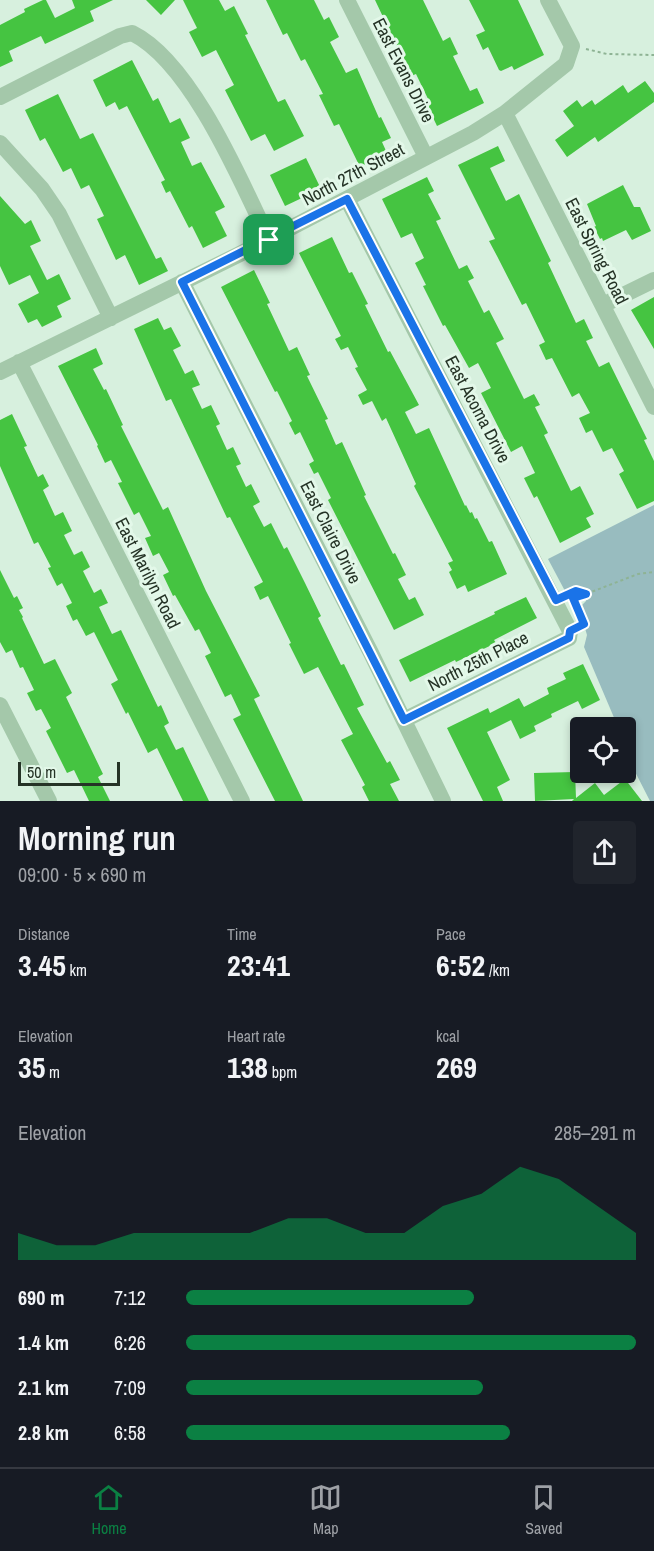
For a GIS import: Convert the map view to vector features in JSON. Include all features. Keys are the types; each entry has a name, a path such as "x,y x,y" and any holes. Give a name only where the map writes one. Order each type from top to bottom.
{"street":[{"name":"East Evans Drive","path":"347,0 426,158"},
{"path":"548,0 572,46"},
{"path":"0,97 120,36 132,33 141,38 163,59 194,96 210,121 269,240"},
{"name":"North 27th Street","path":"0,372 269,240 473,133 505,113 566,64 572,46"},
{"name":"East Spring Road","path":"505,113 654,407"},
{"path":"0,142 42,189 59,214 111,318"},
{"name":"East Acoma Drive","path":"347,199 556,600 570,631 569,638"},
{"path":"603,305 654,280"},
{"name":"East Claire Drive","path":"182,282 404,720 442,801"},
{"name":"East Marilyn Road","path":"19,362 242,801"},
{"name":"North 25th Place","path":"404,720 569,638"},
{"path":"0,705 49,801"}],"path":[{"path":"572,46 607,54 654,55"},
{"path":"580,616 573,598 638,574 654,572"},
{"path":"556,600 576,591 586,594"}],"shaded area":[{"path":"654,505 654,801 650,801 636,774 636,717 614,717 584,647 587,635 579,608 586,601 585,592 582,590 565,591 548,559"}],"building":[{"path":"46,0 55,18 75,8 72,0 113,0 90,11 94,21 45,44 41,36 9,51 13,61 0,67 0,25"},
{"path":"146,0 175,0 161,15"},
{"path":"183,0 219,0 225,11 234,6 248,34 245,35 278,102 285,99 304,136 274,151 265,134 251,141 225,90 234,85 216,50 202,57 189,32 197,28"},
{"path":"266,0 314,0 324,20 329,17 339,37 330,42 346,73 357,68 379,118 381,117 391,138 382,142 387,153 360,167 339,124 334,126 319,95 323,94 305,59 301,61 287,33 283,35"},
{"path":"375,0 423,0 443,41 450,37 458,54 453,56 470,91 477,88 484,103 437,126 427,105 430,103 416,74 411,76"},
{"path":"469,0 518,0 544,55 514,70 512,66 499,70 488,47 483,50 476,35 485,31"},
{"path":"132,60 153,101 158,98 170,123 180,118 190,138 181,142 192,166 201,162 225,207 215,212 227,236 203,248 192,226 189,228 170,191 166,193 161,182 165,180 127,106 119,110 115,102 106,107 93,80"},
{"path":"645,81 654,93 654,102 598,142 595,137 567,157 555,140 574,126 563,111 577,100 582,107 592,100 595,105 623,85 628,93"},
{"path":"58,94 80,139 93,133 156,259 161,257 168,271 139,285 125,255 116,260 97,219 104,216 89,185 81,189 71,168 63,172 45,138 40,141 25,110"},
{"path":"498,146 505,161 490,168 506,201 519,194 551,261 548,263 576,323 584,319 593,338 586,341 599,367 609,362 647,439 644,440 654,461 654,501 637,509 619,474 624,471 612,448 603,452 592,430 586,433 579,418 590,413 579,393 572,397 552,358 546,360 539,345 545,342 526,303 522,305 489,241 495,239 458,165"},
{"path":"306,158 321,189 285,206 270,175"},
{"path":"427,177 434,191 428,194 441,219 436,221 459,269 467,265 474,278 468,281 484,313 489,310 504,339 496,343 524,399 534,394 540,405 535,407 548,433 544,435 571,491 580,486 594,514 586,518 591,527 560,543 537,496 534,498 524,478 535,473 522,446 511,452 481,393 491,388 478,363 469,368 445,325 443,326 423,286 426,285 415,263 424,258 412,233 401,238 382,199"},
{"path":"623,185 634,207 640,207 651,231 632,240 626,230 603,241 594,227 596,226 587,204"},
{"path":"0,196 25,224 31,220 41,241 30,246 47,280 59,274 71,299 57,306 62,317 42,327 37,319 28,323 18,304 39,293 30,275 9,285 0,266"},
{"path":"332,237 349,273 352,272 368,304 365,305 388,352 390,351 419,405 405,412 416,434 429,428 465,506 470,513 472,512 475,519 477,518 489,542 492,541 507,574 468,592 465,585 457,589 449,572 452,570 448,563 453,561 414,486 416,484 386,418 382,421 372,401 363,405 358,395 367,390 355,368 358,367 348,347 341,350 335,339 341,336 299,253"},
{"path":"254,270 289,351 297,347 310,375 307,376 328,419 325,420 336,445 342,442 366,495 364,496 406,575 398,579 409,600 415,597 424,615 394,630 328,500 331,498 318,472 314,474 309,464 314,461 300,432 295,435 289,423 292,421 277,391 275,392 221,287"},
{"path":"654,297 654,349 631,310"},
{"path":"158,318 164,330 171,327 181,346 173,350 185,374 193,370 200,385 192,388 202,409 211,405 220,424 216,426 227,450 233,447 241,464 236,466 246,487 251,484 260,502 253,506 264,527 271,523 284,549 287,547 305,583 321,616 318,618 364,705 357,708 387,763 390,761 400,780 390,784 399,801 369,801 362,787 365,785 341,740 353,734 318,667 304,674 268,596 260,600 254,587 263,582 230,517 227,518 171,399 166,401 134,329"},
{"path":"96,348 103,364 93,369 104,390 106,389 123,425 121,426 163,510 168,507 206,591 260,696 254,699 303,801 275,801 233,719 241,715 231,694 225,697 205,656 211,653 199,629 195,631 175,595 173,596 163,575 169,572 159,553 153,556 145,538 151,536 139,512 134,515 118,483 122,482 111,460 105,463 58,366"},
{"path":"12,414 38,477 43,474 49,486 43,490 55,516 63,512 72,531 64,535 74,555 82,551 90,567 83,571 94,593 101,589 108,603 99,607 112,634 121,630 158,707 161,705 169,723 164,726 176,750 183,747 209,801 183,801 157,748 148,753 128,712 126,714 111,684 118,680 94,632 86,636 77,619 73,621 66,606 72,603 62,583 57,586 48,568 51,567 38,542 34,544 0,466 0,420"},
{"path":"0,570 14,598 17,596 23,608 19,610 22,618 44,664 55,659 72,693 66,697 103,774 98,777 110,801 89,801 74,770 67,773 46,731 51,728 41,709 36,711 27,693 34,690 23,667 20,668 12,650 6,653 0,642"},
{"path":"526,597 537,618 494,640 496,643 410,682 399,660"},
{"path":"583,664 600,700 582,709 578,701 551,714 552,717 534,726 536,731 520,739 511,720 487,732 510,780 497,787 503,801 483,801 447,728 488,708 490,713 519,698 524,707 549,694 547,688 566,679 563,673"},
{"path":"570,772 570,783 575,783 576,798 595,783 604,795 620,783 628,783 642,801 572,801 574,799 535,801 534,773"}],"route":[{"path":"347,199 556,600 576,591 586,594 573,598 584,624 570,631 569,638 404,720 182,282 269,240 347,199"}]}
